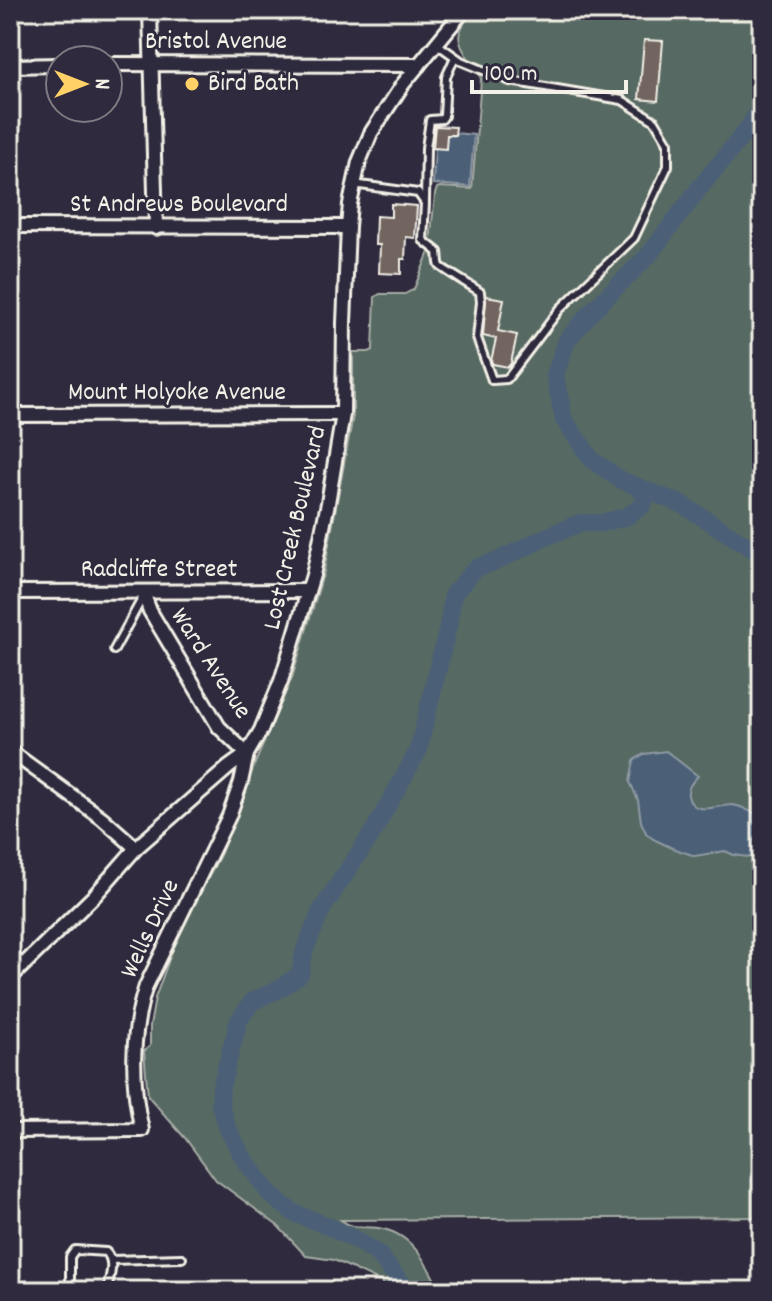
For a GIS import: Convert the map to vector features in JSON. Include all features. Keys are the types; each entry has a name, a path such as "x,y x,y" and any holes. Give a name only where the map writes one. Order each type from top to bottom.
{"street":[{"path":"150,10 156,228"},
{"name":"Lost Creek Boulevard","path":"10,978 95,895 136,848 247,754 261,730 276,696 308,591 319,548 343,414 348,227 359,162 371,133 403,84 464,10"},
{"name":"Bristol Avenue","path":"124,64 419,65"},
{"path":"10,66 44,65"},
{"name":"St Andrews Boulevard","path":"10,226 348,227"},
{"name":"Mount Holyoke Avenue","path":"10,415 343,414"},
{"name":"Radcliffe Street","path":"10,592 308,591"},
{"name":"Ward Avenue","path":"143,593 150,611 219,727 247,754"},
{"path":"10,751 80,801 136,848"},
{"name":"Wells Drive","path":"10,1131 142,1130 134,1062 146,986 229,816 247,754"}],"lane":[{"path":"437,44 455,57 510,81 622,100 655,121 668,143 668,166 634,238 560,309 507,379 492,380 477,338 480,292 441,268 438,252 423,240 430,120 444,116 446,77 455,57"},
{"path":"353,184 418,193 425,203"},
{"path":"114,650 143,593"},
{"path":"10,950 24,964"},
{"path":"70,1291 70,1257 75,1250 106,1252 111,1256 107,1291"},
{"path":"111,1260 182,1258"}],"green space":[{"path":"473,10 762,10 762,1217 341,1220 356,1227 394,1232 403,1238 425,1262 440,1291 389,1291 381,1282 334,1260 306,1256 278,1226 216,1180 148,1096 144,1051 150,1046 155,998 175,943 221,853 292,678 324,571 353,416 353,352 373,350 375,297 380,294 405,294 414,289 429,252 437,188 472,189 481,79 461,47 459,36"}],"water":[{"path":"455,133 474,135 470,187 433,184 435,148 447,135 454,136"},
{"path":"666,751 698,776 688,792 689,799 696,807 732,805 756,814 762,813 762,859 725,851 695,856 672,848 646,833 630,782 634,760 644,754"}],"building":[{"path":"644,40 663,41 658,101 639,99"},
{"path":"435,126 456,127 455,135 447,135 446,149 433,148"},
{"path":"391,204 417,206 415,238 406,237 401,274 379,273 380,245 375,245 376,216 391,217"},
{"path":"486,296 504,299 498,331 517,335 508,367 493,364 496,339 483,336"},
{"path":"190,1282 190,1291 130,1291 130,1283"}],"waterway":[{"path":"762,106 747,130 648,256 567,340 555,375 564,420 592,460 621,480 683,505 762,555"},
{"path":"408,1291 378,1254 328,1226 294,1213 271,1195 244,1159 228,1129 220,1105 221,1087 239,1020 253,1001 281,988 300,974 305,949 322,909 373,832 418,751 453,594 476,568 580,523 600,523 626,517 643,505 645,495 638,488"}],"place":[{"name":"Bird Bath","path":"192,84"}]}
